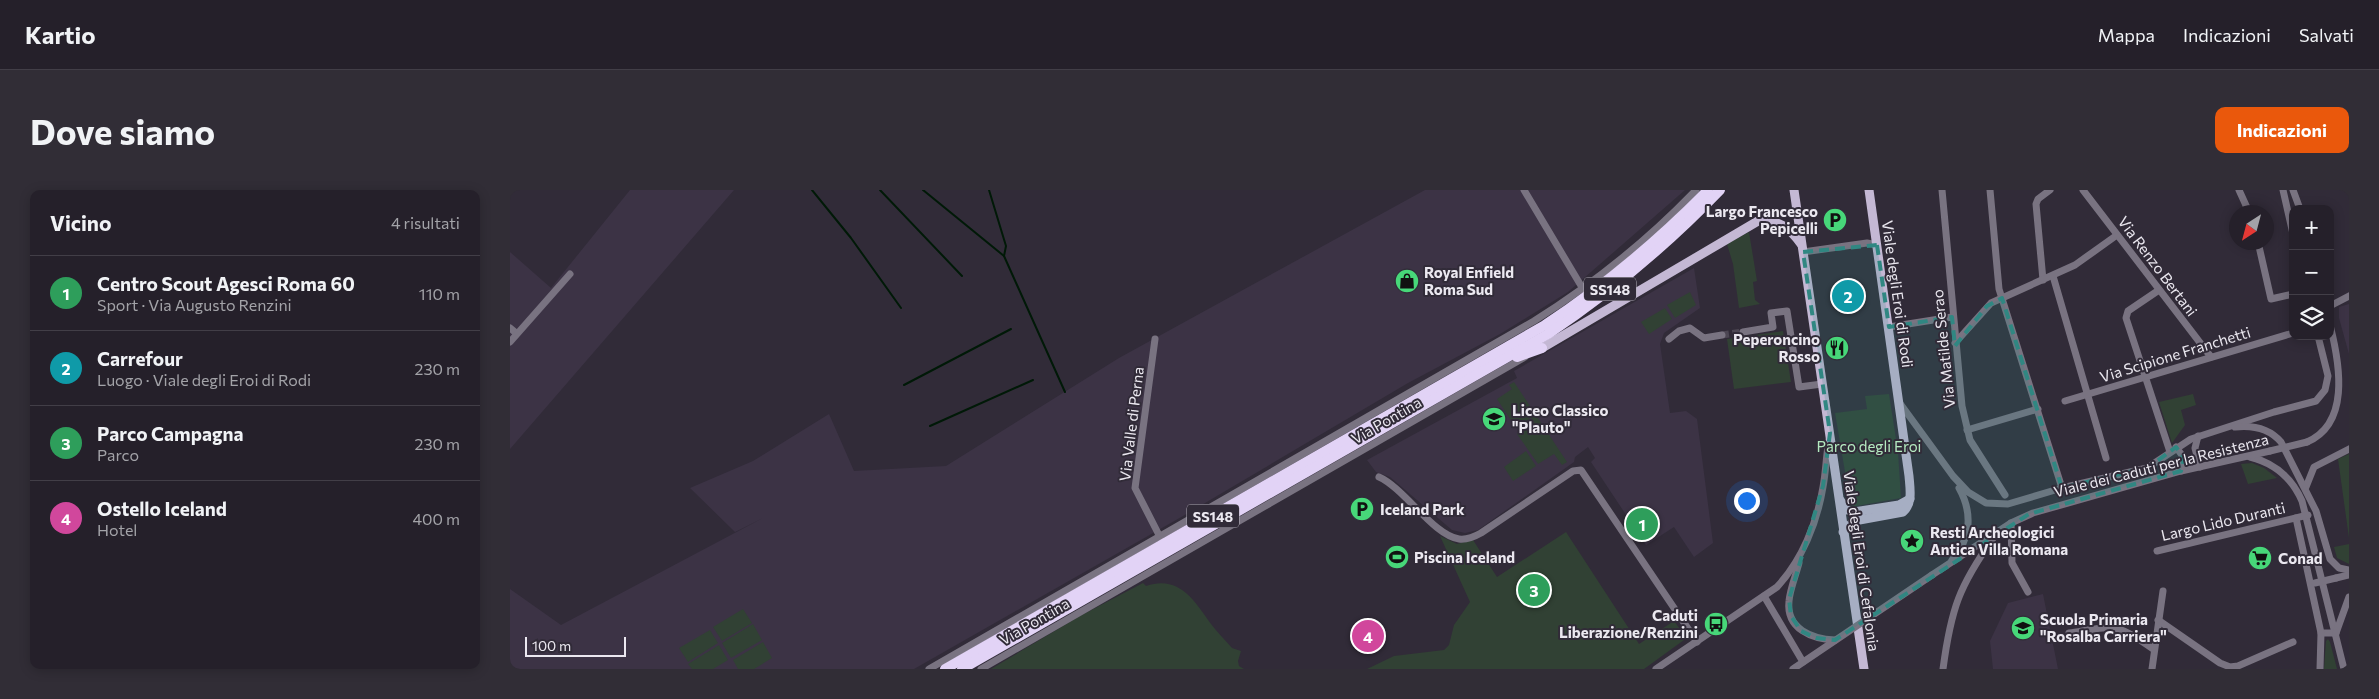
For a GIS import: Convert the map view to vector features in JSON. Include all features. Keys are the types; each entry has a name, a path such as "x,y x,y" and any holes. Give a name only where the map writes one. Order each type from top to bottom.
{"highway":[{"name":"SS148","path":"1484,366 1583,300 1662,235 1708,190"},
{"name":"SS148","path":"1484,366 1548,334 1588,307 1666,244 1720,190"},
{"path":"1484,366 1542,348"},
{"name":"Via Pontina","path":"946,669 1484,366"},
{"name":"Via Pontina","path":"962,669 1484,366"}],"main road":[{"name":"Viale degli Eroi di Cefalonia","path":"1794,190 1864,669"},
{"name":"Viale degli Eroi di Rodi","path":"1869,190 1909,476 1910,499"},
{"name":"Via Pontina","path":"1542,348 1758,221 1779,223 1794,234 1802,248"},
{"path":"1838,495 1844,506 1854,512 1899,505 1910,499"},
{"path":"1844,532 1854,521 1903,512 1910,499"}],"street":[{"path":"1524,190 1583,289"},
{"name":"Via Matilde Serao","path":"1942,190 1952,317 1962,406 1971,442 2005,495"},
{"path":"1990,190 1998,285 2062,488"},
{"path":"2043,280 2036,204 2038,199 2050,190"},
{"name":"Via Renzo Bertani","path":"2084,190 2211,357"},
{"path":"2239,190 2246,205"},
{"path":"2282,190 2289,211"},
{"path":"2293,190 2299,205"},
{"name":"Via Pontina","path":"929,669 1515,333 1583,289 1635,248 1694,191"},
{"path":"1955,343 1988,305 2053,276 2085,259 2117,235"},
{"path":"1802,248 1866,243 1877,245"},
{"path":"2260,250 2271,299 2289,295"},
{"path":"510,342 513,331 570,274"},
{"path":"2053,276 2106,458"},
{"path":"2159,290 2129,311 2126,316 2160,421 2173,449 2184,458 2181,471"},
{"path":"2334,304 2349,296"},
{"path":"1743,332 1774,327 1771,313 1787,311 1799,387 1822,384"},
{"path":"1889,327 1952,317"},
{"path":"1669,339 1679,331 1690,328 1704,338 1722,335"},
{"name":"Via Scipione Franchetti","path":"2066,401 2146,379 2211,357 2289,334"},
{"name":"Via Valle di Perna","path":"1155,340 1136,488 1160,537"},
{"name":"Viale dei Caduti per la Resistenza","path":"1899,402 1953,476 1973,497 1994,505 2012,503 2062,488 2146,468 2173,449 2198,436 2274,412 2314,402 2323,393 2328,376 2319,340"},
{"path":"2334,340 2342,372 2346,379"},
{"name":"Via Pontina","path":"981,669 1542,348"},
{"name":"Viale dei Caduti per la Resistenza","path":"1793,669 2012,523 2037,511 2181,471 2249,457 2307,442 2326,434 2340,419 2345,398 2342,372"},
{"path":"1967,430 2038,409"},
{"path":"2222,429 2253,427 2274,434 2287,451 2306,488 2316,511 2330,559 2339,568 2349,570"},
{"path":"1830,433 1823,486 1800,556 1789,599 1791,616 1800,630 1808,635 1835,640"},
{"path":"2198,436 2196,448 2200,467"},
{"path":"2308,515 2306,488 2310,473 2315,466 2349,449"},
{"path":"2249,457 2268,464 2288,479 2299,493 2308,515 2344,669"},
{"path":"1379,478 1391,485 1444,532 1458,539 1467,539 1481,533 1573,471 1581,470 1696,642"},
{"name":"Viale dei Caduti per la Resistenza","path":"1947,566 1962,547 1969,522 1967,504 1953,476"},
{"name":"Largo Lido Duranti","path":"2156,551 2308,515"},
{"name":"Largo Lido Duranti","path":"2296,518 2313,584 2322,633 2320,669"},
{"path":"2012,523 2012,563 2028,592"},
{"path":"1943,669 1950,624 1958,595 1970,571 1997,533"},
{"path":"1656,669 1777,587 1791,572 1800,556"},
{"path":"2313,584 2349,575"},
{"path":"2152,669 2153,649 2163,591"},
{"path":"1764,596 1803,662"},
{"path":"2336,633 2349,597"},
{"path":"2158,620 2222,664 2230,667 2238,666 2293,642"},
{"path":"2069,633 2116,627 2127,631 2153,649"},
{"path":"2322,633 2336,633"}],"highlighted area":[{"path":"1877,245 1889,327 1952,317 1955,346 1987,306 2002,298 2062,488 2149,467 2176,447 2184,458 2181,471 2029,514 1835,640 1816,638 1801,631 1791,616 1789,599 1823,486 1830,433 1803,252"}],"shaded area":[{"path":"630,190 734,190 510,449 510,252 551,288"},
{"path":"1425,190 1685,190 1568,292 1500,334 1408,383 1183,516 914,669 510,669 510,589 561,625 763,518 735,532 690,488 753,461 829,414 854,471 946,466 1119,358"},
{"path":"1694,268 1700,308 1664,333 1660,344 1670,413 1686,411 1697,419 1713,543 1694,557 1674,527 1646,545 1591,462 1595,458 1588,447 1575,457 1574,462 1478,530 1465,533 1452,530 1390,477 1376,472 1367,460 1517,378 1514,371"},
{"path":"2349,304 2349,354 2339,318 2339,307"},
{"name":"Scuola Primaria \"Rosalba Carriera\"","path":"2043,594 2058,669 1993,669 1990,641 2008,603"}],"green space":[{"path":"1749,232 1757,281 1753,282 1755,300 1760,304 1739,308 1733,264 1727,244"},
{"path":"1690,292 1696,305 1675,318 1667,305"},
{"path":"1665,308 1672,319 1649,334 1641,322"},
{"path":"1783,331 1791,382 1734,389 1727,339"},
{"path":"1514,382 1567,462 1562,465 1554,454 1538,464 1517,434 1534,422 1531,418 1516,428 1497,399 1512,389 1509,385"},
{"name":"Parco degli Eroi","path":"1889,394 1898,452 1901,498 1851,507 1835,413 1867,409 1865,396"},
{"path":"2193,394 2196,405 2181,410 2185,425 2172,443 2159,402"},
{"path":"1526,451 1536,466 1513,481 1504,467"},
{"path":"2349,454 2349,538 2338,459"},
{"path":"2252,463 2264,468 2277,478 2248,484 2241,464"},
{"path":"1566,532 1639,644 1674,621 1686,637 1684,640 1644,669 1367,669 1394,656 1444,650 1449,645 1454,625 1470,602 1440,536 1457,544 1473,540 1497,577"},
{"path":"2349,544 2349,564 2337,558 2334,547"},
{"path":"1143,583 1146,586 1158,583 1168,584 1184,592 1198,606 1213,627 1232,648 1241,651 1238,661 1239,666 1244,669 991,669 1080,616"},
{"path":"743,609 752,623 722,641 713,627"},
{"path":"753,624 762,640 731,658 722,643"},
{"path":"710,630 718,643 688,662 679,648"},
{"path":"2328,639 2337,669 2324,669 2326,641"},
{"path":"763,642 772,658 754,669 738,669 733,660"},
{"path":"719,645 728,660 713,669 692,669 688,664"}],"waterway":[{"path":"812,190 851,238 901,308"},
{"path":"880,190 962,276"},
{"path":"923,190 1004,256 1065,392"},
{"path":"989,190 1006,246 1004,256"},
{"path":"904,385 1011,329"},
{"path":"930,426 1033,380"}],"tunnel":[{"path":"1722,335 1743,332"}],"place":[{"name":"Largo Francesco Pepicelli","path":"1835,220"},
{"name":"Royal Enfield Roma Sud","path":"1407,281"},
{"name":"Carrefour","path":"1848,296"},
{"name":"Peperoncino Rosso","path":"1837,348"},
{"name":"Liceo Classico \"Plauto\"","path":"1494,419"},
{"name":"Iceland Park","path":"1362,509"},
{"name":"Centro Scout Agesci Roma 60","path":"1642,524"},
{"name":"Resti Archeologici Antica Villa Romana","path":"1912,541"},
{"name":"Piscina Iceland","path":"1397,557"},
{"name":"Conad","path":"2260,558"},
{"name":"Parco Campagna","path":"1534,590"},
{"name":"Caduti Liberazione/Renzini","path":"1716,624"},
{"name":"Scuola Primaria \"Rosalba Carriera\"","path":"2023,628"},
{"name":"Ostello Iceland","path":"1368,636"}]}
